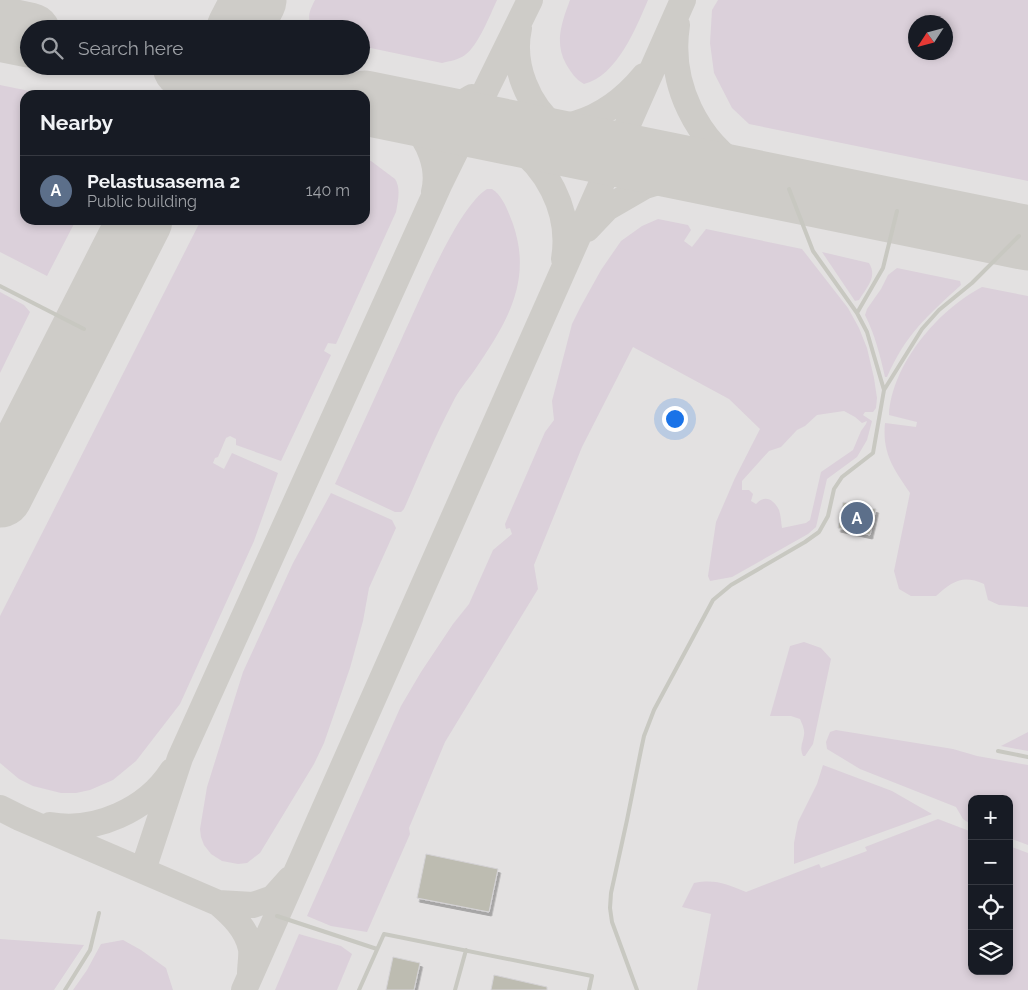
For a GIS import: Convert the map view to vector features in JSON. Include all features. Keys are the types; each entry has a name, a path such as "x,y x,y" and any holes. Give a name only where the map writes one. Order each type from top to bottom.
{"lane":[{"path":"789,189 813,252 857,312 867,332 884,390"},
{"path":"857,312 883,268 896,211"},
{"path":"637,990 618,941 610,908 611,893 641,750 649,723 713,600 731,585 819,532 824,525 834,489 842,477 873,453 884,390 922,329 939,310 972,283 1019,236"},
{"path":"0,286 84,329"},
{"path":"998,751 1028,757"},
{"path":"66,990 90,950 99,913"},
{"path":"277,916 377,949"},
{"path":"359,990 384,934 592,976 589,990"},
{"path":"455,990 466,950"}],"shaded area":[{"path":"0,0 1028,0 1028,990 0,990"},
{"path":"315,0 497,0 483,30 470,51 460,58 442,63 370,48 370,20 310,20 311,8"},
{"path":"570,0 648,0 638,24 616,61 596,79 584,84 576,78 566,64 560,48 560,32"},
{"path":"718,0 1028,0 1028,181 749,124 732,108 714,73 710,43 712,10"},
{"path":"0,85 24,90 20,90 20,225 73,225 47,276 0,252"},
{"path":"370,161 395,179 398,190 396,212 336,344 328,343 324,351 331,355 281,461 236,445 236,439 230,436 226,438 218,457 215,458 213,463 224,469 232,453 278,473 254,541 180,704 136,761 113,780 90,790 76,793 61,793 33,786 19,779 0,763 0,616 198,225 370,225"},
{"path":"487,189 492,189 496,192 505,204 513,224 518,245 520,265 518,284 513,302 496,336 455,398 404,509 401,512 395,512 335,484 418,302 451,235 475,199"},
{"path":"658,219 688,225 691,230 684,241 692,247 706,229 802,249 848,308 867,348 877,398 876,408 873,412 865,412 863,415 872,421 867,440 857,457 827,479 816,527 808,534 732,577 710,581 708,576 716,522 735,478 760,429 729,399 633,347 582,447 534,565 538,589 445,742 409,828 410,834 367,932 331,926 307,916 401,706 453,624 469,604 493,550 512,534 510,528 506,529 505,524 545,432 554,420 552,401 572,324 601,270 621,241 642,226","holes":["844,411 862,423 867,421 866,424 853,450 821,472 810,520 806,523 782,528 781,517 775,503 769,499 763,499 756,504 751,501 753,494 749,490 742,490 742,481 769,451 781,447 797,430 805,426 817,415"]},
{"path":"822,252 869,263 872,278 859,300 855,301"},
{"path":"897,268 960,281 961,285 918,326 894,362 887,377 885,377 877,345 865,315 888,275"},
{"path":"982,287 1028,296 1028,607 999,605 988,600 984,584 969,580 952,583 936,596 911,596 899,589 894,571 910,493 890,461 885,444 885,423 916,427 917,422 889,415 892,396 908,358 920,340 949,310 965,297"},
{"path":"0,292 24,305 30,312 0,373"},
{"path":"331,493 392,520 396,528 369,588 363,621 350,668 324,743 314,764 260,853 247,863 238,864 222,861 211,854 201,837 200,829 207,787 243,672 293,563"},
{"path":"804,642 821,648 831,659 813,744 805,756 803,756 801,748 804,731 800,719 791,716 770,716 790,646"},
{"path":"836,730 953,749 977,756 1028,765 1028,845 1013,839 1013,795 968,795 968,822 963,819 956,807 860,769 827,749 826,742 830,732"},
{"path":"1028,732 1028,751 1001,746"},
{"path":"823,765 892,791 932,814 794,864 794,843 798,822 817,784"},
{"path":"938,819 968,830 968,975 1013,975 1013,847 1028,853 1028,990 697,990 711,914 682,907 694,883 721,883 746,892 819,864 821,868 867,851 865,847"},
{"path":"299,934 341,946 352,954 337,990 275,990"},
{"path":"0,939 84,945 54,990 0,990"},
{"path":"123,940 166,968 173,990 73,990 87,970 101,944"}],"building":[{"path":"843,502 876,509 870,535 838,528"},
{"path":"426,854 498,869 489,912 417,898"},
{"path":"393,957 420,963 414,990 386,990"},
{"path":"494,975 547,987 547,990 491,990"}],"taxiway":[{"path":"143,870 180,758 440,183 530,0"},
{"path":"244,990 683,0"},
{"path":"677,25 675,47 677,68 682,89 700,128 713,145 747,172 762,180 789,189"},
{"path":"519,28 517,56 520,70 524,84 538,109 562,133 603,151"},
{"path":"492,128 536,130 576,124 594,117 611,107 644,76"},
{"path":"396,109 435,111 454,106 472,97"},
{"path":"377,105 404,118 412,124 423,138 432,155 434,164 434,192"},
{"path":"454,121 505,139 520,149 544,174 560,206 564,223 564,259"},
{"path":"587,229 607,208 645,186 674,177 704,175 732,178"},
{"path":"50,825 67,827 85,825 102,822 118,816 149,797 172,771"},
{"path":"0,808 218,903 234,918 246,935 251,949 250,974"},
{"path":"218,903 253,905 273,898 290,879"}],"runway":[{"path":"244,20 254,0"},
{"path":"0,29 20,33"},
{"path":"229,75 302,90"},
{"path":"370,104 1028,238"},
{"path":"0,495 137,225"}],"place":[{"name":"Pelastusasema 2","path":"857,518"}]}
